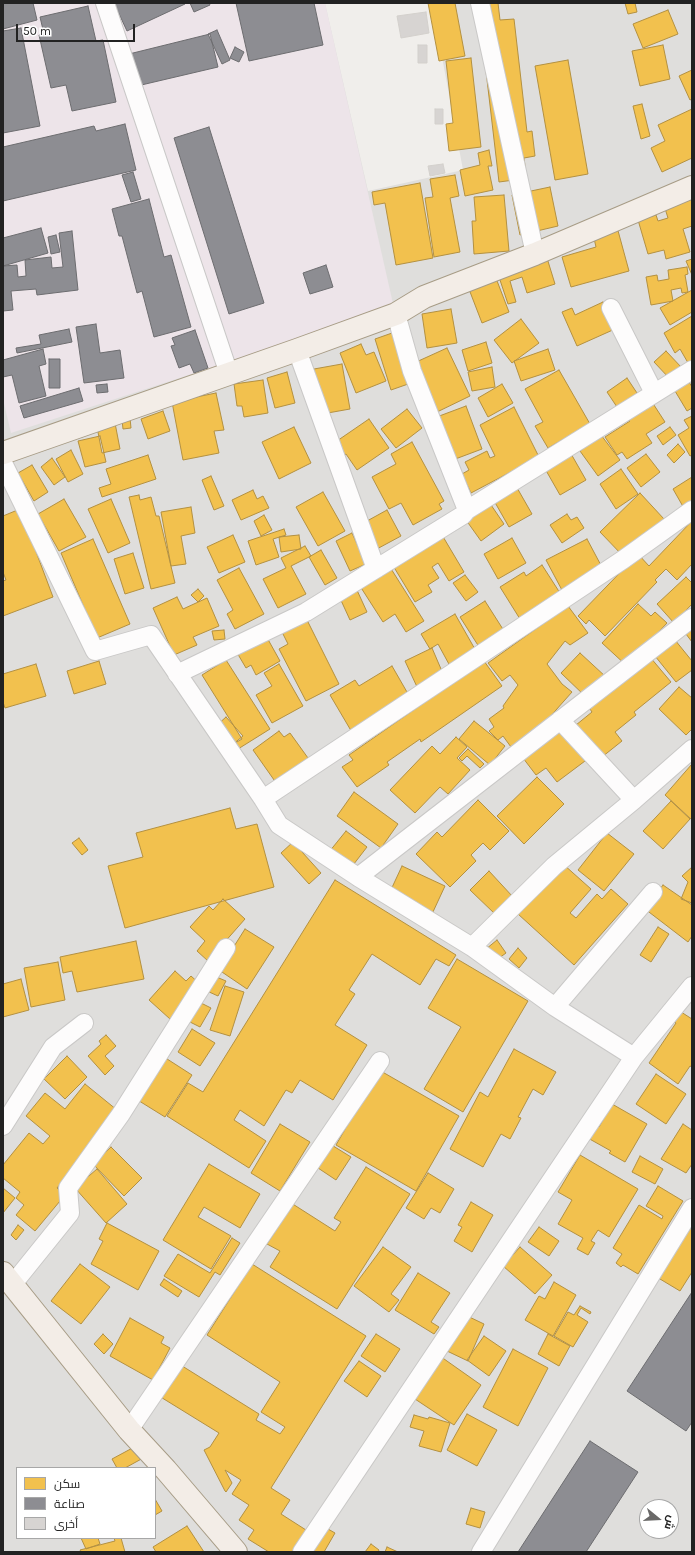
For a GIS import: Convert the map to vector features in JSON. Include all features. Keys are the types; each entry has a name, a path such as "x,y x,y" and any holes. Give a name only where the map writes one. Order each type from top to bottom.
{"main road":[{"path":"3,453 396,314 424,297 535,254 692,187"},
{"path":"8,1279 129,1430 166,1470 236,1552"}],"street":[{"path":"105,3 229,374"},
{"path":"480,3 535,254"},
{"path":"611,308 654,393"},
{"path":"396,314 412,371 467,510"},
{"path":"297,350 376,569"},
{"path":"177,674 306,612 464,515 467,510 692,370"},
{"path":"3,463 95,651 151,636 263,799 279,825 358,877 472,947 555,1007 634,1057"},
{"path":"263,799 624,559 692,510"},
{"path":"358,877 692,618"},
{"path":"560,720 634,800"},
{"path":"472,947 554,866 634,800 692,749"},
{"path":"555,1007 653,892"},
{"path":"8,1279 70,1213 68,1188 121,1114 226,948"},
{"path":"302,1552 634,1057 692,986"},
{"path":"3,1126 53,1047 84,1024"},
{"path":"129,1430 380,1062"},
{"path":"481,1552 692,1208"}],"shaded area":[{"path":"3,3 325,3 368,191 463,170 432,3 692,3 692,1552 3,1552"},
{"path":"3,3 325,3 394,308 11,433 3,399"}],"building: سكن":[{"path":"428,3 455,3 465,56 439,61"},
{"path":"478,3 498,3 500,20 514,19 527,132 532,131 535,156 524,158 528,190 514,180 499,182"},
{"path":"625,3 635,3 637,12 628,14"},
{"path":"668,10 678,34 643,48 633,24"},
{"path":"663,45 670,79 640,86 632,51"},
{"path":"471,58 481,147 449,151 446,124 453,123 446,61"},
{"path":"568,60 588,174 555,180 535,66"},
{"path":"692,70 692,99 690,100 679,76"},
{"path":"642,104 650,136 641,139 633,106"},
{"path":"692,109 692,158 662,172 651,148 665,141 658,125"},
{"path":"489,150 492,166 488,166 493,190 465,196 460,170 480,165 478,153"},
{"path":"455,175 459,196 450,198 460,252 434,257 425,198 433,197 430,179"},
{"path":"420,183 433,258 396,265 385,203 374,205 372,192"},
{"path":"550,187 558,226 520,235 512,195"},
{"path":"692,193 692,226 683,229 690,252 666,259 664,250 648,254 638,220 656,215 658,221 668,218 663,202"},
{"path":"504,195 509,251 474,254 472,221 476,221 474,197"},
{"path":"617,227 629,271 571,287 562,257 596,247 593,234"},
{"path":"547,258 555,284 527,293 522,277 510,281 516,302 508,304 498,274"},
{"path":"692,259 692,275 686,261"},
{"path":"687,267 688,274 685,275 688,292 682,293 681,288 671,290 673,301 651,305 646,277 657,275 658,281 669,279 668,270"},
{"path":"494,273 509,312 482,323 467,284"},
{"path":"692,290 692,312 670,325 660,308"},
{"path":"603,302 615,329 577,346 562,312 572,308 575,315"},
{"path":"451,309 457,343 427,348 422,314"},
{"path":"692,316 691,368 680,349 675,353 664,333"},
{"path":"521,319 539,343 512,363 494,340"},
{"path":"395,332 411,383 391,390 375,339"},
{"path":"486,342 492,363 468,371 462,350"},
{"path":"361,344 366,355 374,352 386,381 356,393 340,353"},
{"path":"447,348 470,396 437,412 414,363"},
{"path":"548,349 555,370 521,381 514,361"},
{"path":"666,351 682,368 670,379 654,362"},
{"path":"342,364 350,409 322,414 314,369"},
{"path":"492,367 495,387 472,391 468,372"},
{"path":"559,370 590,424 548,448 535,426 543,422 525,389"},
{"path":"287,372 295,403 275,408 267,378"},
{"path":"627,378 641,399 621,413 607,392"},
{"path":"263,380 268,413 244,417 242,406 237,406 234,384"},
{"path":"689,382 692,387 692,408 687,411 675,391"},
{"path":"502,384 513,403 488,417 478,398"},
{"path":"216,393 224,430 214,431 219,453 183,460 172,402"},
{"path":"652,402 665,422 646,434 652,443 627,459 622,452 617,455 605,437 630,421 627,418"},
{"path":"466,406 482,449 450,461 434,418"},
{"path":"514,407 539,457 471,493 462,474 469,470 465,462 487,451 490,458 495,456 480,425"},
{"path":"407,409 422,428 396,448 381,429"},
{"path":"163,411 170,431 148,439 141,419"},
{"path":"692,416 692,455 690,456 678,435 689,428 684,420"},
{"path":"130,418 131,428 123,429 122,420"},
{"path":"369,419 389,448 357,470 346,454 343,456 334,443"},
{"path":"115,423 120,449 102,453 97,427"},
{"path":"294,427 311,463 279,479 262,442"},
{"path":"670,427 676,435 663,445 657,436"},
{"path":"601,435 620,460 598,476 580,451"},
{"path":"100,436 106,462 85,467 78,441"},
{"path":"412,442 444,501 439,504 442,509 413,525 401,503 389,509 372,477 396,464 391,454"},
{"path":"678,444 685,452 674,463 667,455"},
{"path":"71,450 83,474 68,482 56,459"},
{"path":"570,452 586,480 560,495 544,467"},
{"path":"646,454 660,472 641,487 627,468"},
{"path":"148,455 156,479 102,497 99,488 111,484 106,469"},
{"path":"52,458 65,477 54,485 41,467"},
{"path":"32,465 48,492 34,501 18,473"},
{"path":"621,469 638,494 616,509 600,484"},
{"path":"211,476 224,506 214,510 202,480"},
{"path":"692,477 692,505 685,510 673,489"},
{"path":"516,486 532,514 509,527 493,499"},
{"path":"253,490 257,499 263,496 269,508 241,520 232,500"},
{"path":"323,492 345,531 318,546 296,507"},
{"path":"640,493 664,519 624,557 600,532"},
{"path":"139,495 140,500 151,497 156,516 159,516 175,583 151,589 129,497"},
{"path":"64,499 86,537 59,551 38,514"},
{"path":"111,499 130,543 108,553 88,509"},
{"path":"489,502 504,524 481,541 466,520"},
{"path":"191,507 195,533 181,536 186,564 171,566 161,512"},
{"path":"20,509 53,597 3,616 3,581 6,580 3,572 3,516"},
{"path":"387,510 401,536 375,550 367,521"},
{"path":"567,514 571,520 577,517 584,528 562,543 550,525"},
{"path":"264,515 272,530 261,536 254,521"},
{"path":"692,521 692,564 677,580 666,569 655,580 657,582 605,636 589,620 586,624 578,616 638,554 649,566"},
{"path":"284,529 286,535 273,539 279,557 256,565 248,541"},
{"path":"352,533 366,564 350,571 336,541"},
{"path":"233,535 245,562 219,573 207,547"},
{"path":"299,535 301,549 281,552 279,537"},
{"path":"442,535 464,572 449,581 438,563 432,567 439,578 428,585 432,592 415,602 392,564"},
{"path":"512,538 526,563 498,579 484,554"},
{"path":"93,539 130,624 97,638 61,553"},
{"path":"587,539 604,571 563,592 546,560"},
{"path":"305,546 311,556 291,566 306,594 278,608 263,579 286,568 281,558"},
{"path":"321,550 337,578 325,585 309,557"},
{"path":"133,553 144,588 125,594 114,559"},
{"path":"388,564 424,621 406,632 395,614 383,622 358,583"},
{"path":"542,565 560,593 520,619 500,587 524,572 526,576"},
{"path":"239,568 264,614 235,629 227,614 233,610 217,580"},
{"path":"465,575 478,592 466,601 453,583"},
{"path":"686,577 692,583 692,604 674,623 657,604"},
{"path":"356,588 367,612 350,620 339,596"},
{"path":"198,589 204,596 198,602 191,595"},
{"path":"177,597 183,609 207,598 219,626 193,637 197,645 174,655 153,608"},
{"path":"485,601 506,634 481,650 460,617"},
{"path":"638,604 651,616 655,612 667,623 627,666 602,643"},
{"path":"568,606 588,633 570,645 565,641 547,664 562,684 572,692 532,737 527,735 511,747 503,736 498,740 489,731 494,727 489,719 504,708 503,706 518,685 510,675 502,681 488,663"},
{"path":"455,614 476,651 450,666 438,644 430,649 421,634"},
{"path":"306,618 339,684 306,701 279,649 288,644 281,630"},
{"path":"692,623 692,642 683,630"},
{"path":"224,630 225,639 214,640 212,631"},
{"path":"265,634 280,661 256,675 251,665 246,668 236,651"},
{"path":"675,640 692,661 692,670 676,682 655,656"},
{"path":"432,648 444,676 418,689 405,661"},
{"path":"580,653 606,677 586,697 561,673"},
{"path":"650,657 671,682 634,712 636,715 615,732 622,741 602,757 576,725 592,712 588,706"},
{"path":"226,660 270,729 238,749 235,743 242,739 202,675"},
{"path":"99,661 106,684 74,694 67,671"},
{"path":"484,661 502,686 421,742 420,739 387,762 389,765 357,787 342,767 353,760 349,755"},
{"path":"36,664 46,696 5,708 3,702 3,674"},
{"path":"279,664 303,706 272,723 256,695 272,686 264,673"},
{"path":"392,666 411,699 353,734 330,695 355,680 359,686"},
{"path":"679,687 692,698 692,729 686,735 659,709"},
{"path":"226,717 243,736 232,745 216,726"},
{"path":"474,721 505,746 490,765 459,739"},
{"path":"561,729 585,761 557,782 546,768 536,775 523,758"},
{"path":"279,731 284,737 290,733 308,758 300,764 303,769 279,787 253,750"},
{"path":"456,737 467,747 457,758 470,770 448,794 440,787 415,813 390,790 432,746 440,754"},
{"path":"468,749 484,764 480,768 467,756 462,761 459,758"},
{"path":"692,764 692,820 665,795"},
{"path":"537,777 564,804 524,844 497,816"},
{"path":"354,792 398,824 381,848 337,816"},
{"path":"478,800 509,831 490,850 483,843 471,855 476,861 450,887 416,854 437,832 442,837"},
{"path":"671,801 690,819 663,849 643,831"},
{"path":"230,808 236,829 257,824 274,887 125,928 108,866 143,857 136,833"},
{"path":"346,831 367,847 350,869 329,852"},
{"path":"607,833 634,854 604,891 578,870"},
{"path":"79,838 88,850 82,855 72,843"},
{"path":"293,842 321,873 309,884 281,853"},
{"path":"563,864 591,889 570,913 576,918 597,894 602,899 611,889 628,904 574,965 518,914"},
{"path":"402,866 445,886 432,914 389,894"},
{"path":"692,867 692,903 681,899 688,882 682,876"},
{"path":"489,871 513,897 495,914 470,890"},
{"path":"335,880 456,955 449,966 436,959 420,985 372,954 349,990 355,994 335,1025 367,1045 333,1100 300,1080 292,1093 286,1090 264,1126 240,1110 234,1120 266,1141 249,1168 167,1116 188,1083 203,1092"},
{"path":"663,885 692,905 692,936 688,942 645,909"},
{"path":"223,899 245,919 208,961 197,951 205,941 190,927 209,906 213,910"},
{"path":"658,927 669,934 651,962 640,955"},
{"path":"245,929 274,947 247,989 219,970"},
{"path":"497,940 506,953 495,961 486,949"},
{"path":"136,941 144,979 77,992 72,971 63,973 60,957"},
{"path":"518,948 527,958 519,968 509,959"},
{"path":"457,959 528,1001 463,1112 424,1089 461,1027 428,1008"},
{"path":"58,962 65,1000 31,1007 24,968"},
{"path":"175,971 186,981 191,976 201,985 170,1019 149,1000"},
{"path":"214,976 226,981 218,996 207,991"},
{"path":"21,979 29,1010 3,1017 3,984"},
{"path":"225,986 244,992 230,1036 210,1030"},
{"path":"199,1002 211,1008 200,1027 188,1021"},
{"path":"678,1010 692,1019 692,1067 690,1066 678,1084 649,1063 676,1023 672,1020"},
{"path":"192,1029 215,1043 200,1066 178,1052"},
{"path":"106,1035 116,1046 105,1056 114,1066 105,1075 88,1056 101,1044 99,1041"},
{"path":"514,1049 556,1072 543,1095 533,1089 518,1117 521,1118 510,1139 501,1134 483,1167 450,1149 480,1092 488,1097"},
{"path":"67,1056 87,1077 65,1099 44,1079"},
{"path":"164,1057 192,1075 165,1117 136,1099"},
{"path":"379,1070 459,1116 416,1191 336,1145"},
{"path":"656,1074 686,1094 666,1124 636,1104"},
{"path":"85,1084 117,1110 97,1139 57,1188 65,1195 35,1231 16,1215 24,1205 16,1198 20,1192 3,1178 3,1165 29,1133 43,1144 50,1136 26,1116 45,1093 65,1109"},
{"path":"612,1104 647,1124 625,1162 609,1153 611,1151 586,1137 593,1124 599,1127"},
{"path":"280,1124 310,1142 280,1191 251,1173"},
{"path":"683,1124 692,1130 692,1164 686,1173 661,1159"},
{"path":"330,1144 351,1157 336,1180 312,1164"},
{"path":"111,1147 142,1178 124,1196 93,1164"},
{"path":"580,1155 638,1189 609,1237 598,1230 591,1241 595,1243 588,1255 577,1249 583,1238 558,1224 572,1200 558,1192"},
{"path":"640,1156 663,1169 655,1184 632,1172"},
{"path":"209,1164 260,1194 240,1228 204,1207 198,1217 231,1236 211,1269 163,1240"},
{"path":"366,1167 410,1194 337,1309 270,1267 280,1251 267,1244 284,1218 288,1201 335,1231 341,1222 334,1218"},
{"path":"97,1169 127,1204 106,1223 75,1188"},
{"path":"428,1173 454,1189 440,1213 431,1208 424,1219 406,1208"},
{"path":"658,1186 683,1201 638,1274 623,1265 621,1267 616,1263 622,1254 613,1248 639,1205 662,1219 663,1216 646,1206"},
{"path":"3,1188 15,1198 3,1213"},
{"path":"471,1202 493,1215 472,1252 454,1241 462,1227 458,1225"},
{"path":"692,1216 692,1272 680,1291 655,1276"},
{"path":"107,1223 159,1251 138,1290 91,1264 103,1241 99,1239"},
{"path":"18,1225 24,1230 16,1240 11,1235"},
{"path":"539,1227 559,1241 549,1256 528,1242"},
{"path":"232,1238 240,1243 220,1275 215,1272 199,1297 164,1276 178,1254 210,1273"},
{"path":"383,1247 411,1267 391,1294 399,1300 389,1312 354,1286"},
{"path":"520,1247 552,1275 535,1294 503,1266"},
{"path":"80,1264 110,1287 81,1324 51,1301"},
{"path":"252,1264 366,1336 271,1488 290,1500 281,1514 306,1530 292,1552 269,1552 248,1539 254,1530 239,1520 249,1505 232,1494 241,1480 225,1470 232,1483 226,1492 204,1450 210,1447 219,1433 159,1396 179,1364 259,1414 256,1420 280,1434 285,1427 261,1412 280,1382 207,1335"},
{"path":"418,1273 450,1293 431,1322 439,1327 434,1334 395,1310"},
{"path":"164,1279 182,1291 178,1297 160,1285"},
{"path":"554,1282 576,1295 553,1336 525,1320 539,1296 545,1299"},
{"path":"580,1306 591,1312 590,1314 581,1308 577,1315 588,1322 573,1347 554,1336 568,1312 574,1315"},
{"path":"463,1314 484,1324 468,1361 447,1351"},
{"path":"130,1318 164,1337 161,1343 170,1348 153,1380 110,1356"},
{"path":"103,1334 113,1344 104,1354 94,1344"},
{"path":"376,1334 400,1349 385,1372 361,1356"},
{"path":"548,1334 570,1346 559,1366 538,1354"},
{"path":"484,1336 506,1351 489,1376 467,1360"},
{"path":"513,1349 548,1368 518,1426 483,1407"},
{"path":"437,1354 481,1385 454,1425 409,1395"},
{"path":"359,1361 381,1376 367,1397 344,1381"},
{"path":"467,1414 497,1430 477,1466 447,1450"},
{"path":"414,1415 428,1419 429,1417 450,1423 441,1452 419,1446 424,1431 410,1427"},
{"path":"138,1445 145,1457 127,1467 116,1467 112,1459"},
{"path":"156,1501 162,1511 156,1514"},
{"path":"471,1508 485,1512 480,1528 466,1524"},
{"path":"321,1525 335,1533 324,1552 311,1552"},
{"path":"187,1526 204,1552 156,1552 153,1547"},
{"path":"81,1539 98,1539 100,1544 86,1549"},
{"path":"114,1539 121,1539 125,1552 81,1552 80,1550 115,1541"},
{"path":"371,1544 379,1550 378,1552 365,1552"},
{"path":"387,1547 398,1552 385,1552"}],"building: صناعة":[{"path":"3,3 33,3 37,20 3,29"},
{"path":"114,3 185,3 185,4 127,31"},
{"path":"190,3 209,3 210,5 194,12"},
{"path":"236,3 314,3 323,45 249,61"},
{"path":"88,6 96,41 103,40 116,102 72,111 66,85 51,88 39,35 44,34 40,17"},
{"path":"21,28 40,126 3,133 3,31"},
{"path":"217,30 230,60 222,64 208,34"},
{"path":"210,34 218,67 137,86 129,54"},
{"path":"235,47 244,52 239,62 230,58"},
{"path":"125,124 136,170 3,201 3,147 94,126 96,131"},
{"path":"209,127 264,303 229,314 174,138"},
{"path":"133,172 141,199 131,202 122,175"},
{"path":"149,199 164,257 171,255 191,327 154,337 142,291 137,293 122,236 119,236 112,209"},
{"path":"41,228 48,253 3,266 3,238"},
{"path":"72,231 78,290 37,295 36,289 11,291 13,310 3,311 3,266 17,265 18,277 26,276 25,260 51,257 52,268 63,267 59,233"},
{"path":"56,235 60,252 51,254 48,237"},
{"path":"326,265 333,287 310,294 303,273"},
{"path":"96,324 100,353 120,350 124,378 84,383 76,327"},
{"path":"69,329 72,342 17,353 16,348 41,344 39,335"},
{"path":"195,330 208,368 194,373 190,364 179,368 171,346 175,345 172,338"},
{"path":"43,349 46,364 39,366 46,396 19,403 12,375 3,377 3,360"},
{"path":"49,359 60,359 60,388 49,388"},
{"path":"107,384 108,392 97,393 96,385"},
{"path":"79,388 83,401 24,418 20,406"},
{"path":"692,1292 692,1422 686,1431 627,1391"},
{"path":"590,1441 638,1472 586,1552 518,1552"}],"building: أخرى":[{"path":"426,12 429,33 401,38 397,16"},
{"path":"418,45 427,45 427,63 418,63"},
{"path":"435,109 443,109 443,124 435,124"},
{"path":"443,164 445,173 430,176 428,166"}]}
